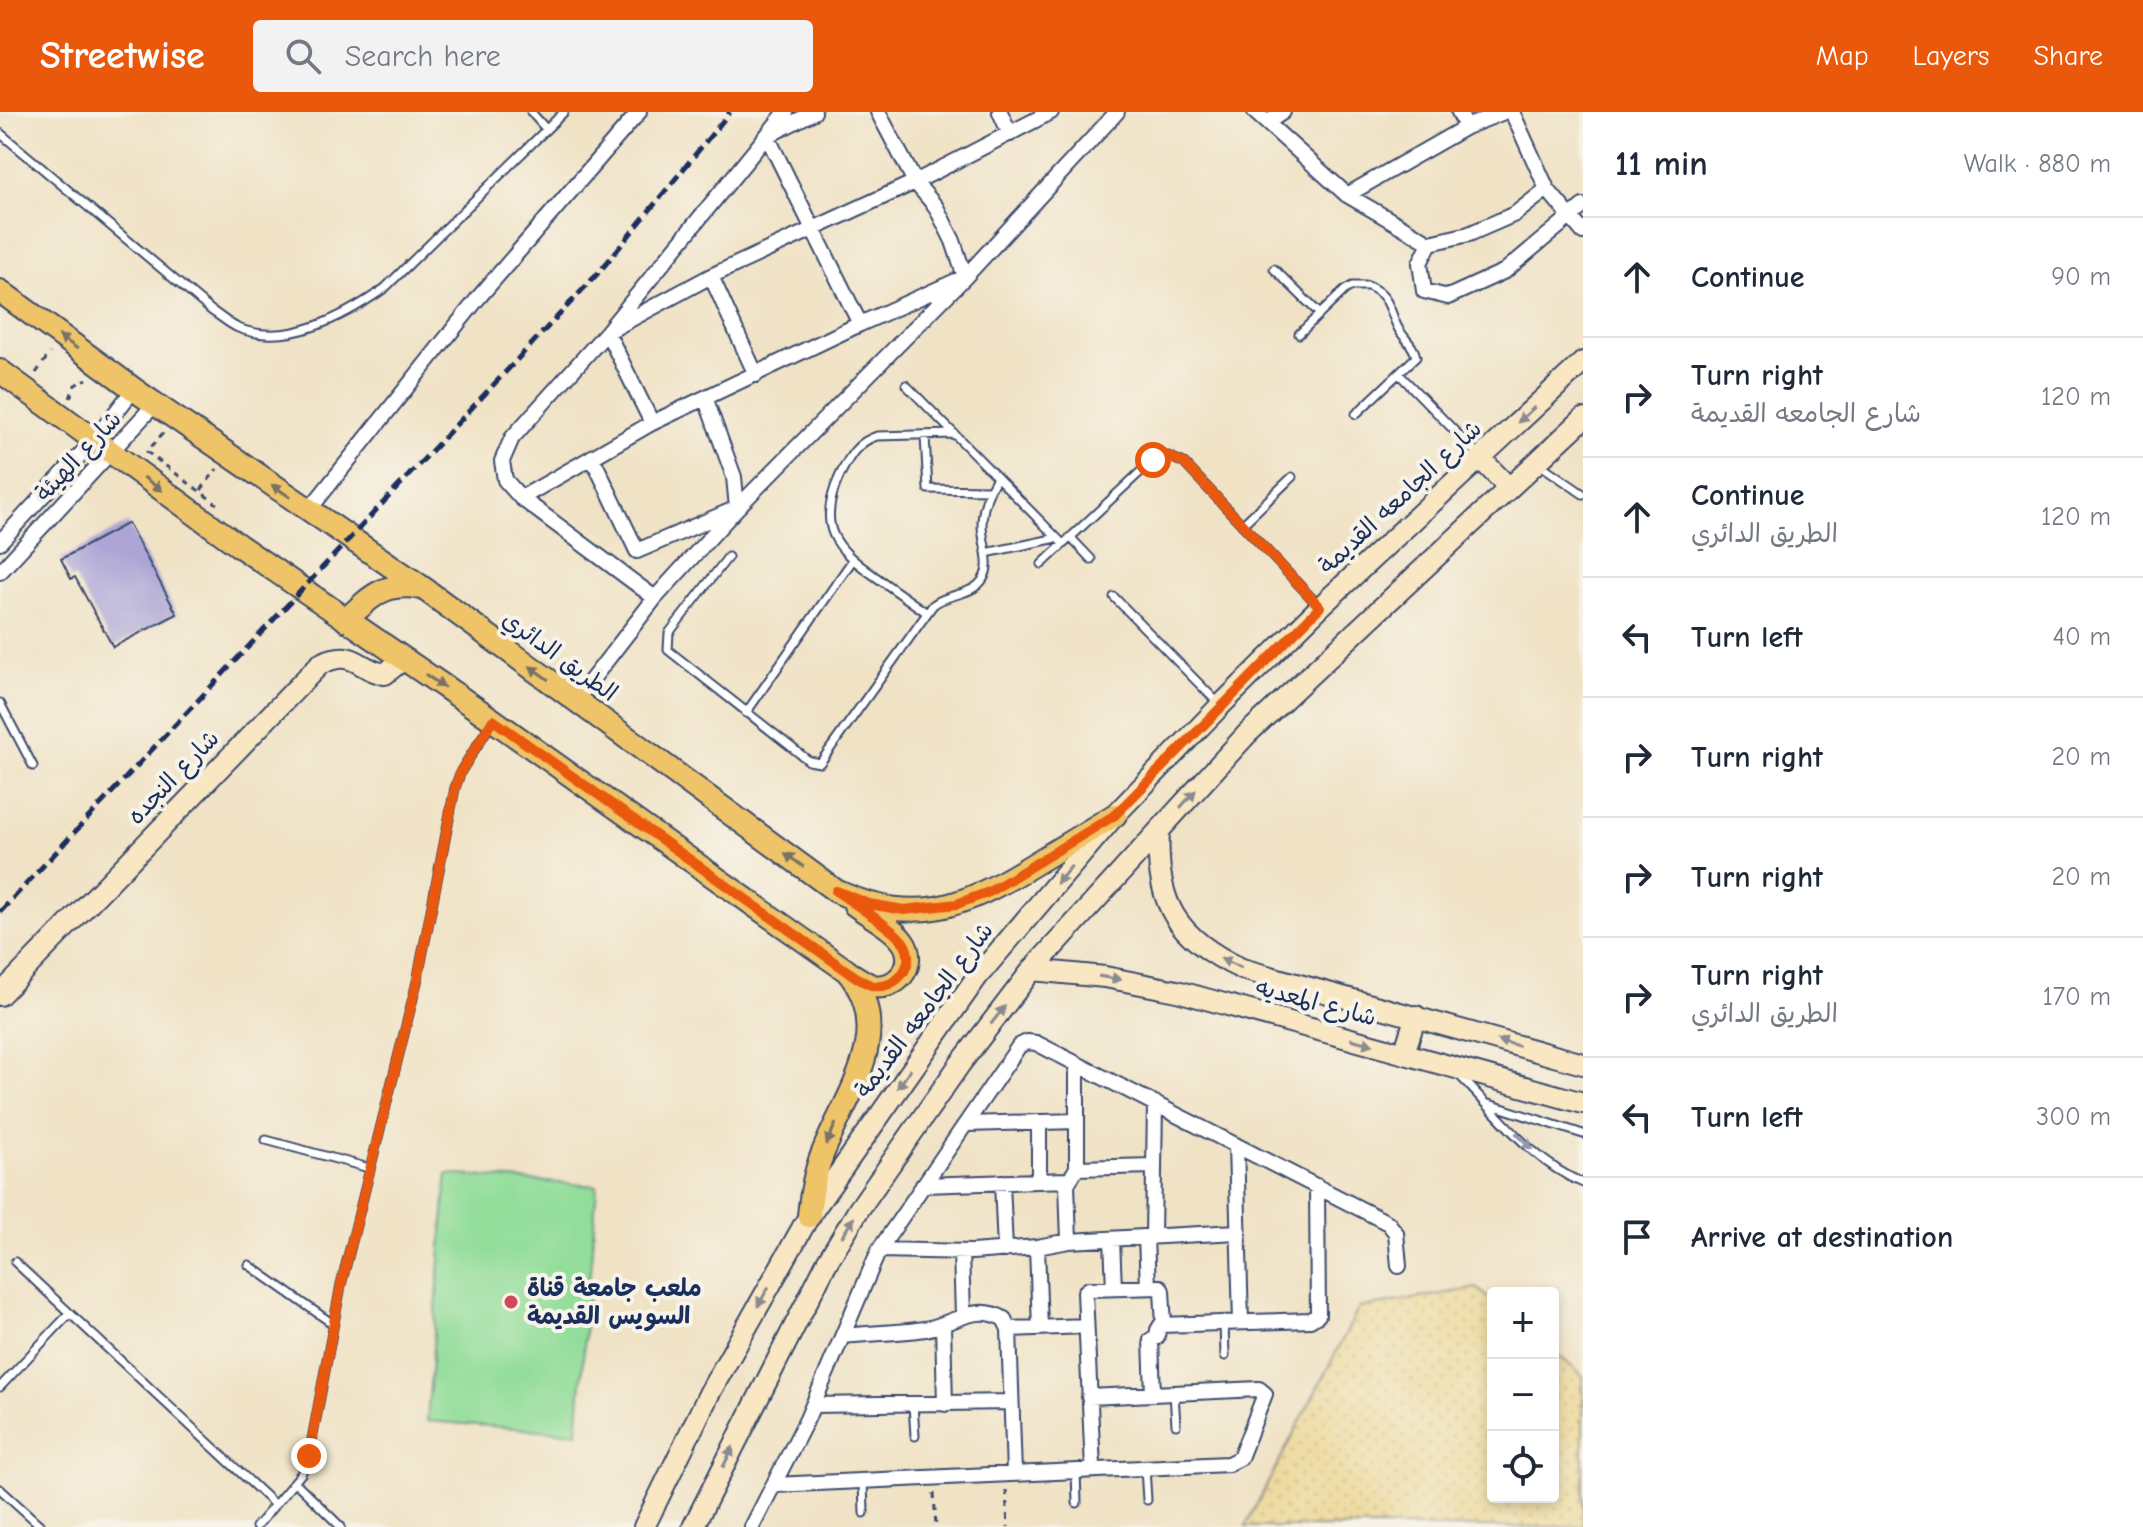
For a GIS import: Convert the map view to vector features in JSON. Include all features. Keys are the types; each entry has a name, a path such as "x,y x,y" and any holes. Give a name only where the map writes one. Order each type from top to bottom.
{"main road":[{"name":"الطريق الدائري","path":"0,291 58,349 134,389 423,588 836,891 869,904 904,910 957,904 989,892 1115,815"},
{"name":"شارع الجامعه القديمة","path":"644,1527 710,1392 809,1216 977,977 1115,815 1220,706 1320,607 1583,362"},
{"path":"0,371 346,620 493,720 847,971 870,985 883,987 896,982 905,972 908,959 905,946 896,935 836,891"},
{"path":"693,1527 827,1262 859,1209 960,1064 1032,970 1247,734 1583,419"},
{"path":"1480,458 1509,488"},
{"path":"346,620 372,595 388,588 406,585 423,588"},
{"name":"شارع النجده","path":"0,995 320,664 332,658 348,658 385,674 403,659"},
{"name":"شارع المعديه","path":"1159,831 1157,866 1166,900 1184,930 1210,954 1242,969 1583,1064"},
{"name":"شارع المعديه","path":"1032,970 1141,983 1583,1103"},
{"path":"809,1216 818,1165 867,1053 869,1041 862,992 847,971"},
{"path":"1404,1053 1416,1016"}],"street":[{"path":"309,510 479,297 639,112"},
{"path":"655,598 521,498 505,480 502,461 512,438 607,332 786,112"},
{"path":"767,136 814,112"},
{"path":"878,112 915,182 936,207 953,241 965,277"},
{"path":"1000,112 1010,134"},
{"path":"607,332 711,276 915,182 1051,112"},
{"path":"576,700 655,598 737,508 965,277 1117,112"},
{"path":"1255,112 1347,195 1430,243 1469,234 1515,214 1547,189"},
{"path":"1268,122 1283,112"},
{"path":"1459,112 1466,127"},
{"path":"1347,195 1466,127 1504,112"},
{"path":"1512,112 1547,189 1583,232"},
{"path":"767,136 860,324"},
{"path":"1430,243 1420,263 1424,291 1448,297 1505,271 1583,206"},
{"path":"711,276 756,375"},
{"path":"521,498 652,423 965,277"},
{"path":"607,332 652,423"},
{"name":"شارع الهيئة","path":"0,572 103,447 134,389"},
{"path":"706,400 734,477 737,508"},
{"name":"شارع الهيئة","path":"0,541 155,404"},
{"path":"592,457 637,551"},
{"path":"621,572 637,551 737,508"},
{"path":"0,541 15,556"},
{"path":"752,1527 813,1405 879,1250 1023,1044 1036,1043 1393,1227 1399,1266"},
{"path":"1069,1241 1077,1121 1077,1064"},
{"path":"1148,1287 1155,1103"},
{"path":"966,1124 1077,1121"},
{"path":"1039,1122 1039,1181"},
{"path":"1236,1145 1241,1322"},
{"path":"923,1185 1039,1181 1072,1174 1154,1166"},
{"path":"1002,1182 1005,1250"},
{"path":"1153,1394 1151,1340 1157,1337 1158,1328 1164,1325 1310,1320 1318,1315 1317,1186"},
{"path":"879,1250 1005,1250 1069,1241 1238,1232"},
{"path":"1112,1239 1114,1288"},
{"path":"1037,1247 1040,1328"},
{"path":"961,1252 963,1315"},
{"path":"1093,1470 1086,1291 1160,1287 1164,1325"},
{"path":"843,1336 928,1329 963,1315 999,1316 1009,1329 1010,1474"},
{"path":"943,1324 945,1404"},
{"path":"1009,1329 1086,1326"},
{"path":"774,1485 1233,1463 1240,1458 1265,1397 1264,1391 1259,1389 1089,1397"},
{"path":"813,1405 1011,1402"}],"lane":[{"path":"531,112 546,129"},
{"path":"0,133 212,311 239,328 271,333 304,330 334,319 359,307 385,288 564,112"},
{"path":"1274,269 1320,314"},
{"path":"1299,334 1352,286 1376,289 1388,302 1398,328 1415,350 1414,359 1356,414"},
{"path":"1399,374 1480,458"},
{"path":"906,385 1060,541"},
{"path":"927,613 852,561 839,548 831,533 828,517 833,493 850,456 866,440 877,436 954,434"},
{"path":"925,436 928,489 989,490"},
{"path":"986,553 1070,537 1153,460 1168,456 1184,463 1320,607"},
{"path":"1537,462 1583,494"},
{"path":"728,557 669,633 666,645 671,655 746,713 809,761 820,763 938,600 978,585 987,571 982,523 989,490 997,477"},
{"path":"1242,525 1292,477"},
{"path":"1070,537 1091,559"},
{"path":"1042,564 1060,541"},
{"path":"746,713 852,561"},
{"path":"1114,597 1220,706"},
{"path":"0,703 33,766"},
{"path":"256,1527 295,1482 309,1456 333,1324 417,982 456,782 493,720"},
{"path":"1450,1066 1541,1158 1556,1170 1583,1183"},
{"path":"1487,1104 1583,1134"},
{"path":"266,1140 369,1168"},
{"path":"15,1262 275,1505"},
{"path":"249,1265 333,1324"},
{"path":"0,1387 70,1313"},
{"path":"1224,1323 1225,1356"},
{"path":"1174,1393 1176,1425"},
{"path":"913,1404 915,1436"},
{"path":"1145,1468 1147,1500"},
{"path":"1076,1471 1077,1503"},
{"path":"863,1481 864,1513"},
{"path":"295,1482 341,1527"},
{"path":"0,1489 42,1527"},
{"path":"263,1520 271,1527"}],"path":[{"path":"25,389 58,349"},
{"path":"79,371 96,384"},
{"path":"69,400 75,385 87,379"},
{"path":"60,395 77,406"},
{"path":"163,433 147,452 225,511"},
{"path":"201,490 217,469"},
{"path":"1008,1527 1010,1474"},
{"path":"934,1478 936,1527"}],"green space":[{"path":"447,1174 597,1186 577,1433 427,1421"}],"sand":[{"path":"1477,1288 1487,1297 1487,1503 1559,1503 1559,1356 1583,1376 1583,1527 1245,1527 1359,1308"}],"building":[{"path":"128,523 177,614 113,647 75,577 71,579 61,559"}],"railway":[{"path":"0,912 600,271 730,112"}],"place":[{"name":"ملعب جامعة قناة السويس القديمة","path":"511,1302"}],"route":[{"path":"309,1456 341,1285 417,982 419,959 455,788 461,771 493,720 847,971 870,985 883,987 896,982 905,972 908,959 905,946 896,935 836,891 869,904 904,910 940,908 989,892 1115,815 1320,607 1184,463 1168,456 1153,460"}]}
